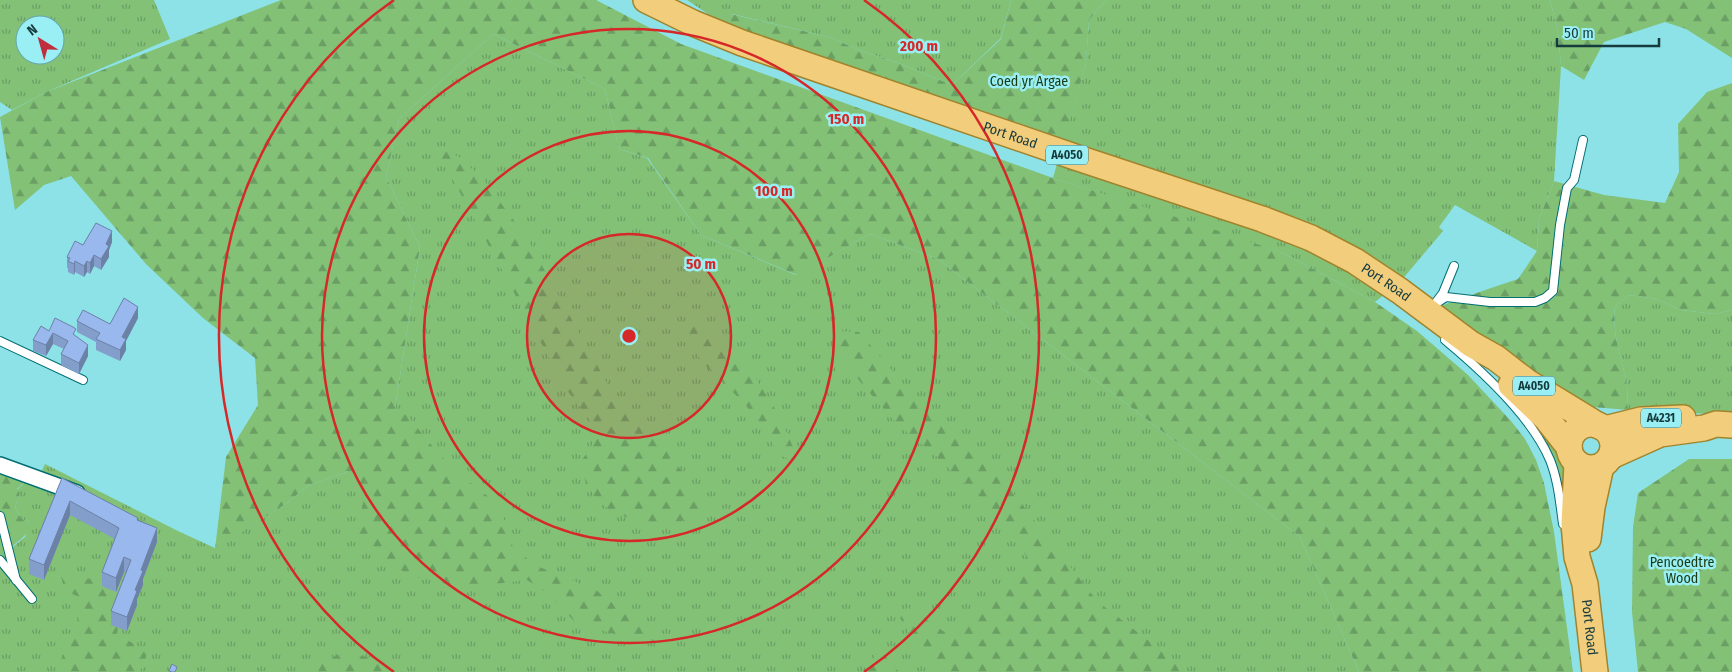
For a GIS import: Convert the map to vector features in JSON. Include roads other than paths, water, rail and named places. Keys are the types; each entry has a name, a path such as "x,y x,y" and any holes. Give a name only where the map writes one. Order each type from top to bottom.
{"main road":[{"name":"Port Road","path":"646,0 693,23 750,46 1293,230 1355,261 1433,318 1471,344 1496,358 1527,382 1602,428"},
{"name":"Port Road","path":"1471,344 1490,366 1546,419 1573,455 1574,524 1577,556 1585,584 1595,672"},
{"name":"A4231","path":"1602,428 1658,419 1706,417 1724,424"},
{"path":"1592,424 1602,428 1613,441 1606,461 1587,468 1573,455 1573,434 1578,428 1592,424"},
{"name":"A4231","path":"1606,461 1660,434 1724,424"},
{"name":"Port Road","path":"1585,584 1588,531 1592,507 1606,461"}],"street":[{"path":"0,465 91,498"}],"lane":[{"path":"1433,318 1446,297 1490,302 1535,302 1545,298 1553,291 1564,206 1568,188 1574,180 1583,140"},
{"path":"1433,318 1454,266"},
{"path":"1433,318 1535,433 1554,473 1565,533"},
{"path":"0,341 83,380"},
{"path":"0,516 16,580"},
{"path":"1566,543 1585,584"},
{"path":"0,560 32,599"}],"park label":[{"name":"Coed yr Argae","path":"1029,81"},
{"name":"Pencoedtre Wood","path":"1682,570"}]}
